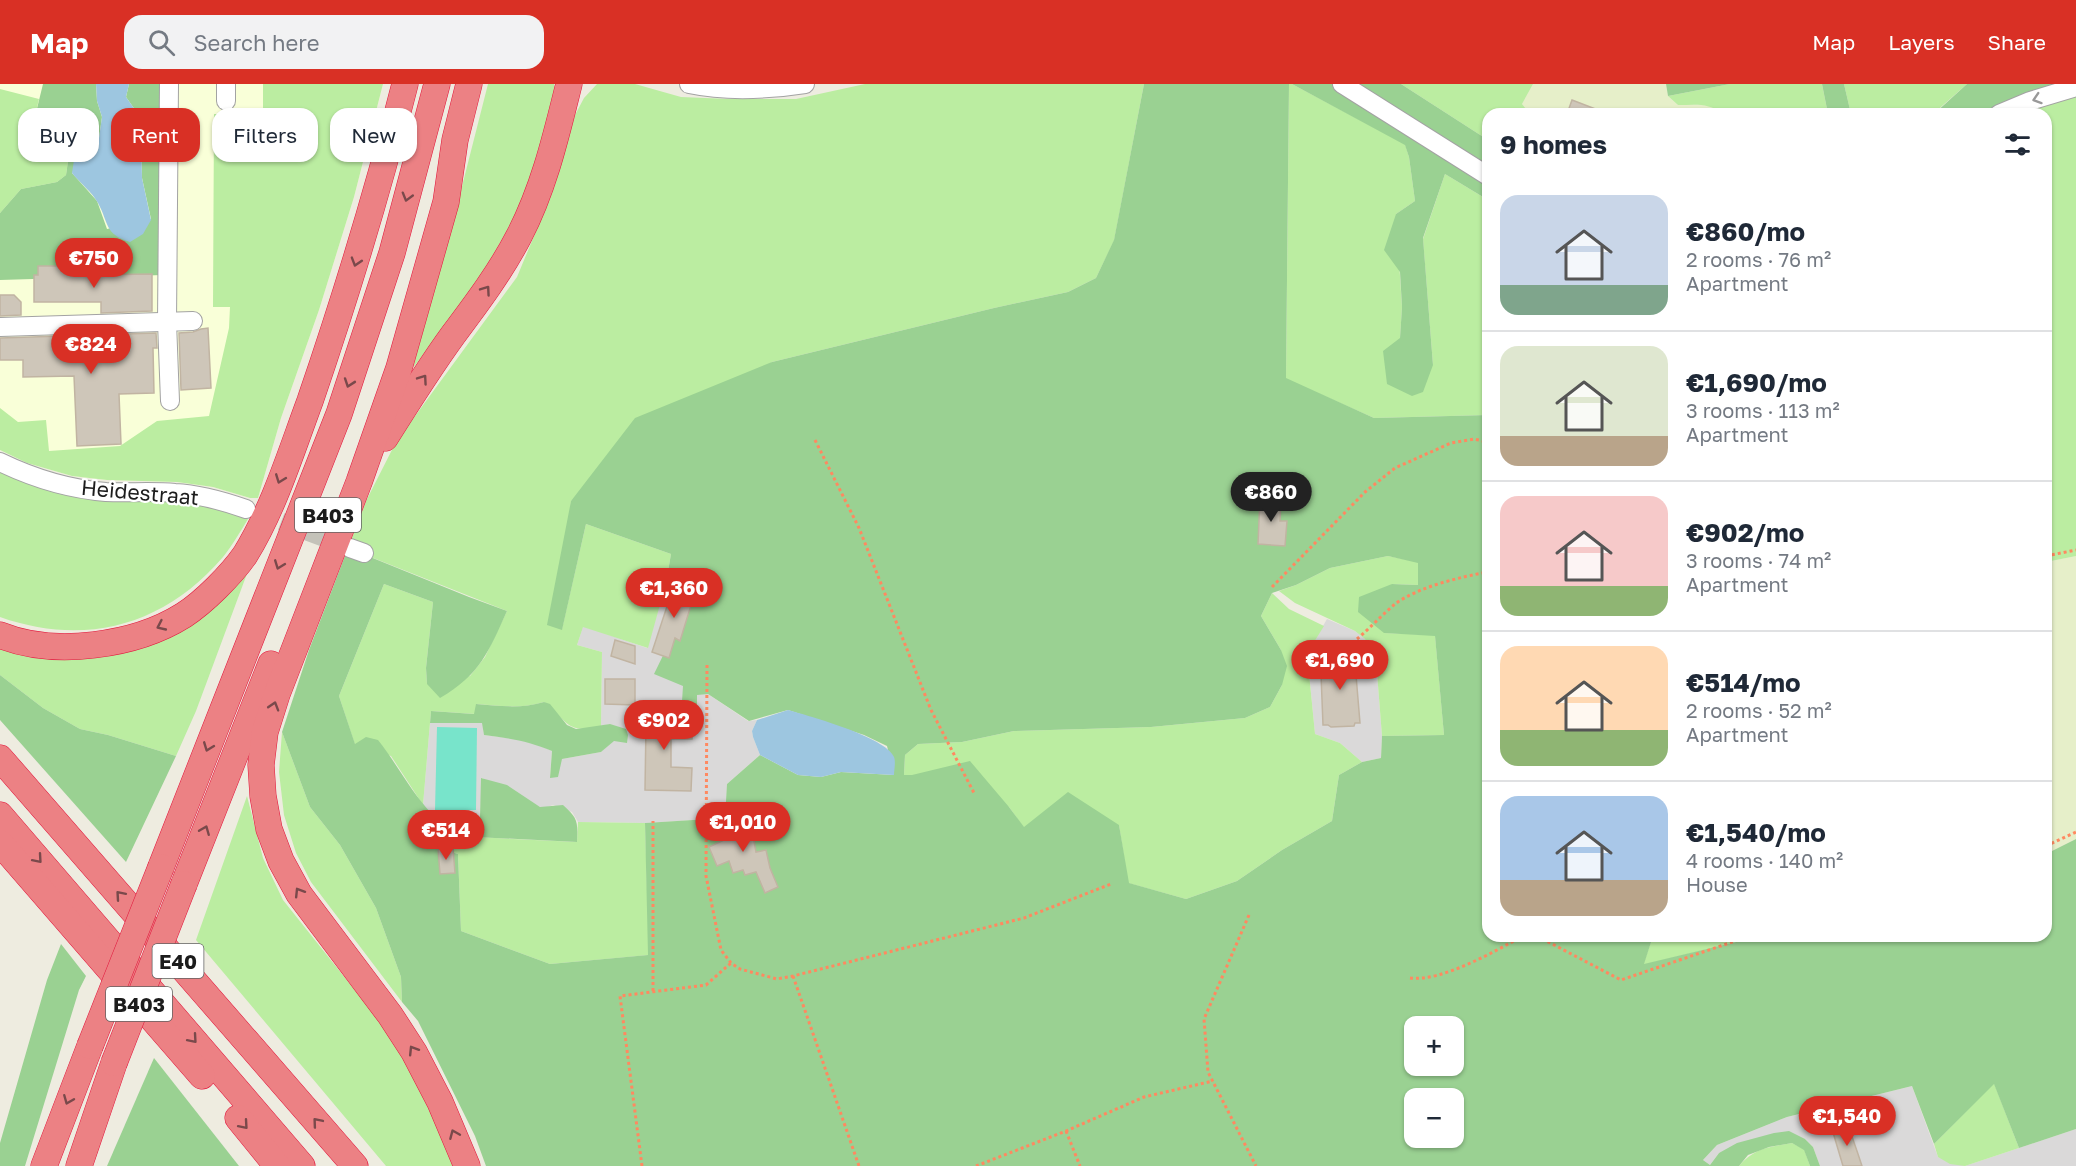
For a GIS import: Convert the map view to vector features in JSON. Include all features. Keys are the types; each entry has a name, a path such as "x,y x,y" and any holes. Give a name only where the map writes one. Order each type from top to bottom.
{"highway":[{"path":"0,635 12,640 59,646 106,644 151,630 184,615 213,590 243,557 264,520 339,317 374,203 405,84"},
{"path":"423,141 427,84"},
{"name":"B403","path":"44,1166 339,414 388,263 437,84"},
{"name":"B403","path":"467,1166 440,1102 414,1052 390,1015 299,894 281,861 269,829 263,796 261,765 265,732 282,683 359,482 399,368 446,202 455,140 469,84"},
{"name":"B403","path":"359,482 408,401 489,286 519,237 537,196 550,157 569,84"},
{"name":"B403","path":"79,1166 114,1063 352,451 442,172 455,140"},
{"name":"E40","path":"0,758 355,1166"},
{"name":"E40","path":"0,815 302,1166"},
{"name":"B403","path":"0,843 277,1166"}],"street":[{"path":"169,84 167,322 170,401"},
{"path":"689,84 747,89 805,84"},
{"path":"1342,84 1482,172"},
{"path":"2013,108 2076,87"},
{"path":"0,327 193,321"},
{"name":"Heidestraat","path":"0,462 23,473 69,486 106,492 176,493 210,498 246,509"}],"path":[{"path":"1272,587 1365,492 1395,468 1451,443 1474,439 1482,441"},
{"path":"815,440 859,528 932,710 974,793"},
{"path":"2052,555 2076,550"},
{"path":"1357,639 1397,603 1415,593 1482,573"},
{"path":"707,665 705,876 721,950 731,963 740,969 777,978 793,976 1024,918 1112,884"},
{"path":"653,821 653,991"},
{"path":"2052,843 2076,832"},
{"path":"1249,915 1204,1019 1208,1072 1256,1166"},
{"path":"1410,978 1421,980 1472,963 1512,942"},
{"path":"1548,942 1621,980 1732,942"},
{"path":"642,1166 620,996 706,986 731,963"},
{"path":"793,976 859,1166"},
{"path":"976,1166 1066,1131 1144,1096 1213,1081"},
{"path":"1066,1131 1080,1166"}],"shaded area":[{"path":"0,84 383,84 377,108 330,108 330,162 363,162 319,310 281,418 258,498 250,498 213,487 177,482 107,480 72,476 27,463 0,450"},
{"path":"96,84 129,84 126,97 134,108 111,108 111,162 142,162 142,178 151,220 143,234 130,242 111,231 95,199 72,173 74,162 99,162 102,117 97,101"},
{"path":"1533,84 1666,84 1668,96 1678,105 1704,105 1716,108 1525,108 1522,104"},
{"path":"2076,556 2076,839 2052,851 2052,561"},
{"path":"666,583 695,589 683,686 697,694 708,694 748,721 757,720 752,731 760,755 727,784 726,818 645,823 578,822 572,812 553,805 540,807 482,778 480,817 432,814 423,805 430,723 483,723 484,735 535,743 552,751 550,777 562,759 601,752 613,741 610,724 601,726 602,652 577,645 583,626 647,648"},
{"path":"1327,619 1355,631 1365,639 1376,660 1382,736 1381,758 1362,762 1340,743 1315,734 1309,673 1311,647"},
{"path":"788,710 846,728 877,742 888,749 894,757 894,775 841,772 821,777 798,775 760,755 752,731 757,720"},
{"path":"437,727 477,728 476,810 435,810"},
{"path":"1912,1086 1938,1157 1965,1166 1820,1166 1813,1147 1805,1139 1719,1153 1710,1165 1703,1160 1717,1145 1787,1117"},
{"path":"2076,1129 2076,1166 1965,1166"}],"green space":[{"path":"43,84 96,84 97,101 102,117 99,138 99,108 37,108"},
{"path":"129,84 165,84 165,108 134,108 126,97"},
{"path":"263,84 383,84 377,108 330,108 330,162 363,162 319,310 281,418 258,498 250,498 213,487 177,482 107,480 72,476 27,463 0,450 0,408 18,422 46,420 49,451 120,446 157,421 209,416 229,328 230,307 213,307 214,162 318,162 318,108 263,108"},
{"path":"488,84 554,84 556,94 537,171 478,282 413,368 457,206"},
{"path":"597,84 635,84 681,97 796,99 865,84 1144,84 1114,241 1096,278 1068,292 772,362 571,501 562,629 586,524 671,554 666,583 648,648 583,627 577,645 602,652 601,726 580,729 573,727 544,702 519,706 477,704 475,714 431,711 423,805 391,756 355,745 339,696 384,584 433,602 426,668 427,684 470,676 485,657 507,611 348,548 366,501 396,442 517,277 554,188 575,115 584,98"},
{"path":"1144,84 1289,84 1286,378 1374,418 1482,415 1482,942 1651,942 1644,964 1736,942 2052,942 2052,851 2076,839 2076,1129 2019,1148 1994,1084 1934,1144 1912,1086 1787,1117 1717,1145 1703,1160 1710,1165 1719,1153 1737,1143 1789,1131 1805,1139 1813,1147 1820,1166 1810,1166 1804,1150 1792,1143 1769,1147 1748,1155 1739,1166 486,1166 475,1136 418,1021 402,1002 401,977 376,908 340,845 310,807 282,732 309,650 348,548 507,611 482,661 465,680 440,698 427,684 426,668 433,602 384,584 339,696 355,744 366,737 378,740 417,797 432,814 480,817 481,778 507,785 540,807 563,805 572,813 576,821 577,842 414,834 424,844 458,854 461,931 550,964 648,955 645,823 725,818 727,784 760,755 798,775 821,777 841,772 894,775 887,746 864,735 788,710 749,721 708,694 697,695 697,723 681,717 683,686 654,674 695,590 666,583 671,554 586,524 562,630 547,625 571,501 635,418 772,362 1068,292 1096,278 1114,240","holes":["1388,556 1418,563 1418,585 1392,584 1359,597 1358,612 1384,633 1435,636 1444,735 1382,736 1381,758 1362,762 1339,775 1332,821 1282,850 1237,881 1186,899 1129,883 1119,825 1068,792 1024,827 970,761 904,775 905,755 918,744 962,742 1014,731 1151,727 1245,718 1270,707 1282,685 1287,666 1281,650 1261,616 1272,593 1296,585 1330,568"]},
{"path":"1289,84 1292,84 1405,144 1415,201 1396,214 1402,307 1400,338 1433,365 1423,239 1445,174 1482,196 1482,415 1374,418 1286,379"},
{"path":"1292,84 1401,84 1482,136 1482,196 1445,174 1423,238 1433,365 1423,392 1412,396 1387,384 1383,351 1400,338 1402,307 1400,272 1384,250 1396,214 1415,201 1409,157 1405,145"},
{"path":"1401,84 1533,84 1522,104 1525,108 1482,108 1482,136"},
{"path":"1666,84 1730,84 1668,96"},
{"path":"1730,84 1822,84 1827,108 1712,108 1678,105 1668,96"},
{"path":"1822,84 1844,84 1850,108 1827,108"},
{"path":"1844,84 1967,84 1940,108 1850,108"},
{"path":"1967,84 2063,84 2010,100 1996,108 1941,108"},
{"path":"0,89 39,99 37,108 18,108 18,162 68,162 66,175 57,182 21,189 0,213"},
{"path":"2076,92 2076,556 2052,561 2052,108 2032,108"},
{"path":"68,162 78,162 72,173 97,201 107,229 151,219 142,178 142,162 164,162 163,275 0,280 0,213 21,189 57,182 66,175"},
{"path":"0,470 209,505 248,519 223,557 200,581 175,600 149,614 121,624 92,629 62,630 32,626 0,617"},
{"path":"1388,556 1418,562 1418,585 1392,584 1384,633 1435,635 1444,735 1382,736 1376,660 1365,639 1355,631 1295,603 1279,591 1330,568"},
{"path":"248,571 196,711 176,756 108,735 80,729 43,708 0,675 0,645 113,653"},
{"path":"1272,593 1289,609 1324,626 1311,647 1309,673 1315,734 1340,743 1362,762 1339,775 1332,821 1282,850 1237,881 1186,899 1128,883 1119,825 1024,828 1009,807 912,775 904,775 905,755 918,744 962,742 1014,731 1151,727 1245,718 1270,707 1282,685 1281,650 1261,616"},
{"path":"0,675 43,708 80,729 108,735 176,756 126,862 0,720"},
{"path":"544,702 550,704 567,725 576,729 610,724 626,729 627,743 614,741 601,752 562,759 558,777 550,778 552,751 527,742 484,735 482,723 430,723 431,711 474,714 476,704 519,706"},
{"path":"282,732 310,807 340,845 376,908 401,977 402,1002 311,882 296,853 284,815 279,772"},
{"path":"247,796 263,858 283,900 389,1033 418,1082 456,1166 386,1166 196,940"},
{"path":"578,822 645,823 649,955 550,964 461,931 458,854 424,844 413,834 577,842"},
{"path":"1651,942 1737,942 1643,965"},
{"path":"61,944 86,976 79,990 25,1166 0,1166 0,1143 47,980"},
{"path":"154,1058 239,1166 107,1166"},
{"path":"1994,1083 2019,1148 1965,1166 1950,1164 1938,1157 1934,1144"},
{"path":"1792,1143 1804,1149 1810,1166 1739,1166 1757,1152"}],"building":[{"path":"1572,100 1593,108 1569,108"},
{"path":"38,266 78,266 79,275 152,274 152,311 101,313 101,302 34,302 34,275 38,275"},
{"path":"0,295 14,295 21,302 21,315 0,316"},
{"path":"208,328 211,388 181,390 179,333"},
{"path":"156,333 157,348 153,348 154,393 119,394 121,444 77,446 74,376 23,377 23,360 0,360 0,338"},
{"path":"1260,497 1281,499 1280,521 1287,521 1285,546 1258,544"},
{"path":"675,582 696,589 680,641 675,638 669,658 652,652"},
{"path":"615,640 635,646 635,664 611,656"},
{"path":"1354,651 1360,723 1355,723 1354,726 1323,725 1321,674 1324,674 1324,664 1329,664 1329,652"},
{"path":"605,679 635,679 635,705 605,704"},
{"path":"633,711 678,713 677,723 693,723 692,739 671,739 671,767 692,768 691,791 645,790 646,725 633,725"},
{"path":"750,818 756,852 766,850 778,887 765,893 756,872 745,875 743,870 733,873 729,861 717,866 709,847 724,840 722,827 725,826 725,822"},
{"path":"453,848 455,873 440,874 438,849"},
{"path":"1848,1125 1862,1166 1843,1166 1832,1129"}],"tunnel":[{"path":"256,512 345,546"}]}
